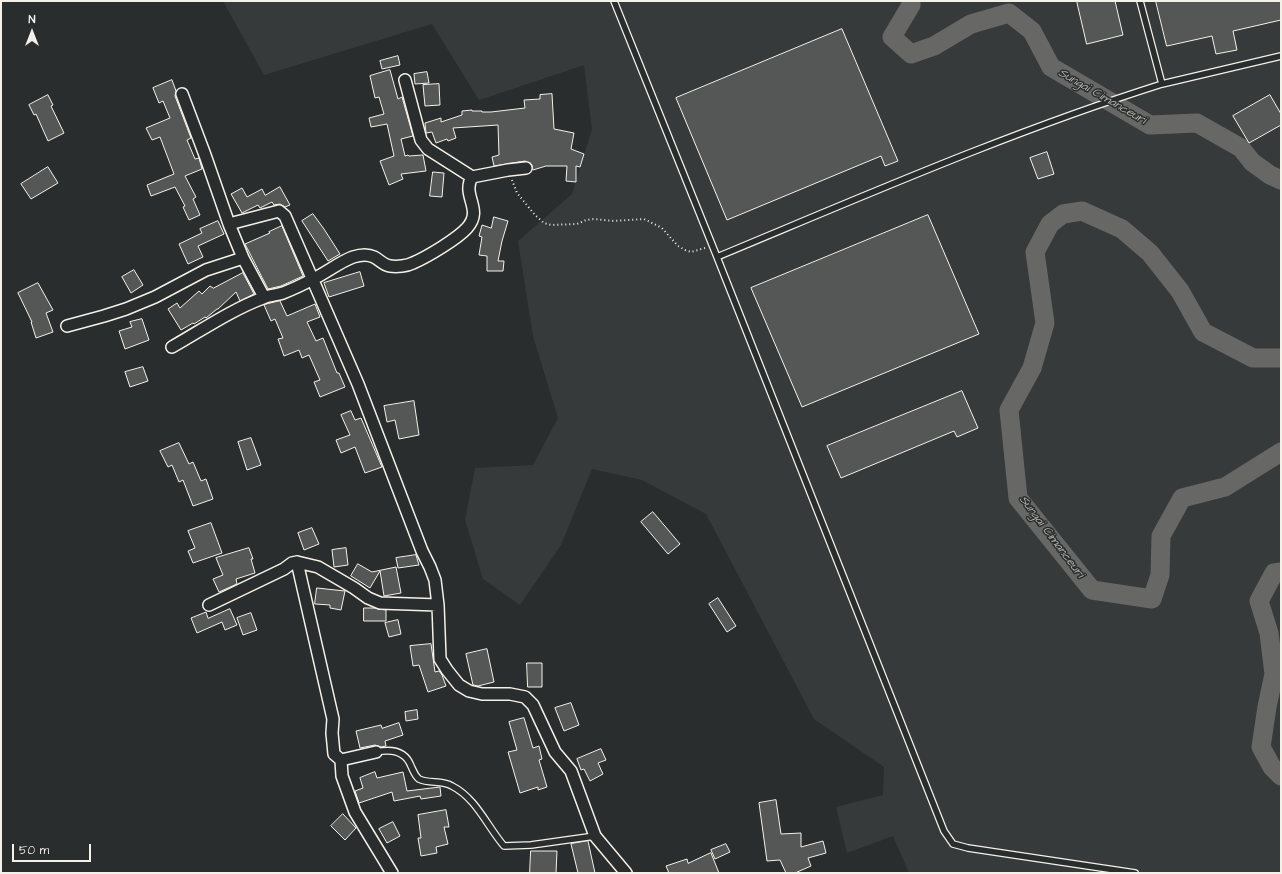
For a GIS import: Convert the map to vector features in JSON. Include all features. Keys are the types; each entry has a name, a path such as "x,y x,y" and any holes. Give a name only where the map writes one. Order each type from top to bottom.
{"street":[{"path":"405,80 421,140 428,149 472,177 526,168"},
{"path":"182,94 229,224 243,258 264,297"},
{"path":"172,348 239,309 264,297 282,293 353,258 363,255 374,257 381,263 389,266 401,266 413,263 449,242 467,228 474,215 468,189 469,181 472,177"},
{"path":"229,224 279,211 285,216 358,384 422,551 435,580 438,605 440,659 458,685 469,691 482,694 510,694 525,697 533,705 555,752 571,771 595,836 626,873"},
{"path":"67,326 126,309 155,297 206,270 243,258"},
{"path":"209,605 284,569 292,563 297,562 318,567 368,598 380,603 438,605"},
{"path":"297,562 333,719 332,733 334,754 341,760 342,776 355,812 392,873"},
{"path":"341,760 376,752"}],"lane":[{"path":"614,1 944,830 953,844 968,848 1135,873"},
{"path":"1140,1 1162,84"},
{"path":"717,258 943,163 1127,95 1162,84 1281,56"},
{"path":"376,752 384,750 404,754 410,762 415,774 419,778 446,783 470,798 504,846 531,845 595,836"}],"path":[{"path":"508,170 517,193 530,210 544,223 551,225 578,224 586,220 594,219 614,221 644,219 662,228 678,246 685,250 691,252 712,246"}],"shaded area":[{"path":"223,1 1281,1 1281,873 909,873 893,836 847,853 836,807 883,795 884,767 814,719 706,514 642,480 592,469 561,545 520,605 483,579 465,520 475,468 533,465 558,418 533,336 518,241 572,194 592,129 584,65 479,100 432,24 264,75"}],"building":[{"path":"1077,1 1115,1 1123,35 1087,44"},
{"path":"1156,1 1281,1 1281,20 1233,31 1237,50 1216,54 1212,36 1167,46"},
{"path":"842,29 898,161 885,166 881,156 727,220 676,98"},
{"path":"398,56 400,65 382,69 380,61"},
{"path":"390,70 398,99 402,97 413,136 401,139 405,156 423,155 426,171 401,174 403,179 389,185 380,161 394,156 387,124 371,127 369,118 384,114 379,97 375,98 370,76"},
{"path":"427,72 429,83 415,84 414,74"},
{"path":"172,80 176,91 175,96 191,138 187,140 195,159 199,158 202,169 185,176 196,197 193,199 200,215 189,220 183,207 185,206 175,187 151,196 147,185 174,174 160,137 152,140 146,128 170,118 163,101 159,103 153,88"},
{"path":"439,84 440,105 425,106 423,85"},
{"path":"552,94 554,129 574,133 571,149 584,154 580,167 576,166 576,182 566,181 567,166 546,166 533,170 531,164 525,161 494,166 492,157 499,155 498,125 453,128 456,138 448,141 447,139 436,143 432,132 426,133 425,123 441,118 441,122 462,115 462,111 472,110 491,112 525,108 524,100 540,99 540,95"},
{"path":"48,95 53,105 51,106 64,133 48,141 36,114 34,115 29,105"},
{"path":"1270,95 1281,114 1281,125 1249,143 1233,116"},
{"path":"1047,152 1054,174 1038,179 1030,158"},
{"path":"48,167 58,183 31,199 21,184"},
{"path":"433,172 444,173 442,197 430,196"},
{"path":"280,187 290,205 285,207 280,204 274,205 272,202 260,208 258,205 242,213 231,194 242,188 247,197 262,189 265,195"},
{"path":"313,214 340,254 328,261 302,221"},
{"path":"928,215 979,334 802,407 751,288"},
{"path":"494,217 508,221 498,261 504,261 503,271 487,271 487,256 479,255 482,237 479,236 482,225 491,228"},
{"path":"218,221 224,234 198,246 203,257 188,264 179,244 202,233 200,229"},
{"path":"282,226 303,276 281,286 268,289 245,244"},
{"path":"134,270 143,285 131,293 122,277"},
{"path":"360,272 364,286 329,297 324,283"},
{"path":"243,273 254,294 240,301 236,292 206,318 205,317 181,330 168,309 177,303 180,308 199,291 202,294 210,286 213,288"},
{"path":"38,283 53,310 46,313 53,332 36,338 32,322 18,293"},
{"path":"280,301 287,316 315,304 320,317 307,322 316,341 323,338 337,373 339,373 345,387 320,397 314,382 320,380 309,355 302,358 299,350 284,356 278,339 283,338 275,319 271,321 264,305"},
{"path":"142,319 149,340 125,349 119,331 132,327 130,322"},
{"path":"143,367 148,381 130,387 125,372"},
{"path":"962,391 978,428 957,437 954,431 841,478 827,446"},
{"path":"414,401 419,435 399,439 395,420 387,422 384,406"},
{"path":"351,411 355,420 361,418 382,467 365,473 355,447 341,453 336,440 350,435 341,415"},
{"path":"251,438 261,465 247,470 238,442"},
{"path":"179,443 189,464 193,462 201,481 206,479 213,499 193,506 183,480 179,482 172,465 168,467 160,451"},
{"path":"653,512 680,544 668,554 641,522"},
{"path":"211,523 222,553 193,563 188,551 195,548 188,531"},
{"path":"312,528 319,544 304,550 298,533"},
{"path":"249,548 253,559 251,559 255,573 236,579 237,584 219,592 213,579 223,575 216,558"},
{"path":"346,548 348,565 334,567 332,550"},
{"path":"416,555 419,565 398,568 396,558"},
{"path":"358,564 372,572 396,567 401,593 384,596 380,571 370,588 351,576"},
{"path":"317,588 345,591 341,610 330,608 330,605 315,604"},
{"path":"718,598 736,626 727,632 709,604"},
{"path":"364,608 386,610 386,621 364,621"},
{"path":"230,609 237,625 225,630 222,622 197,633 191,618 206,612 208,618"},
{"path":"251,613 257,630 243,635 237,618"},
{"path":"398,620 401,634 389,637 385,623"},
{"path":"431,644 435,672 439,671 446,686 428,692 419,665 413,666 410,646"},
{"path":"487,649 494,682 478,686 473,685 466,654"},
{"path":"527,663 542,663 542,687 528,687"},
{"path":"571,703 579,725 564,731 555,708"},
{"path":"417,710 418,719 406,721 405,712"},
{"path":"524,718 533,748 539,746 542,759 539,760 547,787 538,790 538,787 520,793 508,752 517,750 509,722"},
{"path":"399,723 403,735 385,741 386,746 381,747 375,745 360,748 356,731 381,725 382,728"},
{"path":"601,749 606,760 598,763 603,774 590,781 584,769 581,770 577,759"},
{"path":"375,772 377,778 403,772 407,791 440,787 441,796 421,799 420,796 394,801 392,792 359,803 355,791 363,788 360,778"},
{"path":"776,800 781,834 801,833 801,847 823,841 826,853 808,858 811,866 795,873 786,873 780,860 767,861 759,803"},
{"path":"446,810 449,827 444,827 448,844 436,847 437,853 421,856 418,838 421,838 418,815"},
{"path":"343,814 356,828 345,840 331,826"},
{"path":"393,822 400,836 387,843 379,829"},
{"path":"588,841 595,873 578,873 571,844"},
{"path":"726,844 730,852 715,859 711,850"},
{"path":"531,851 557,851 556,873 530,873"},
{"path":"711,853 719,873 669,873 666,866 687,859 688,863"}],"waterway":[{"name":"Sungai Cimanceuri","path":"911,1 911,5 892,37 911,54 934,46 971,24 1009,13 1032,31 1051,67 1150,125 1197,123 1241,148 1252,162 1270,175 1281,180"},
{"name":"Sungai Cimanceuri","path":"1281,358 1253,358 1203,332 1180,291 1150,253 1122,229 1082,211 1063,214 1050,224 1035,252 1045,323 1032,368 1009,410 1018,498 1092,590 1152,599 1160,575 1161,536 1182,498 1225,487 1281,452"},
{"name":"Sungai Cimanceuri","path":"1281,572 1274,573 1259,601 1269,633 1274,674 1261,747 1272,767 1281,776"}]}
